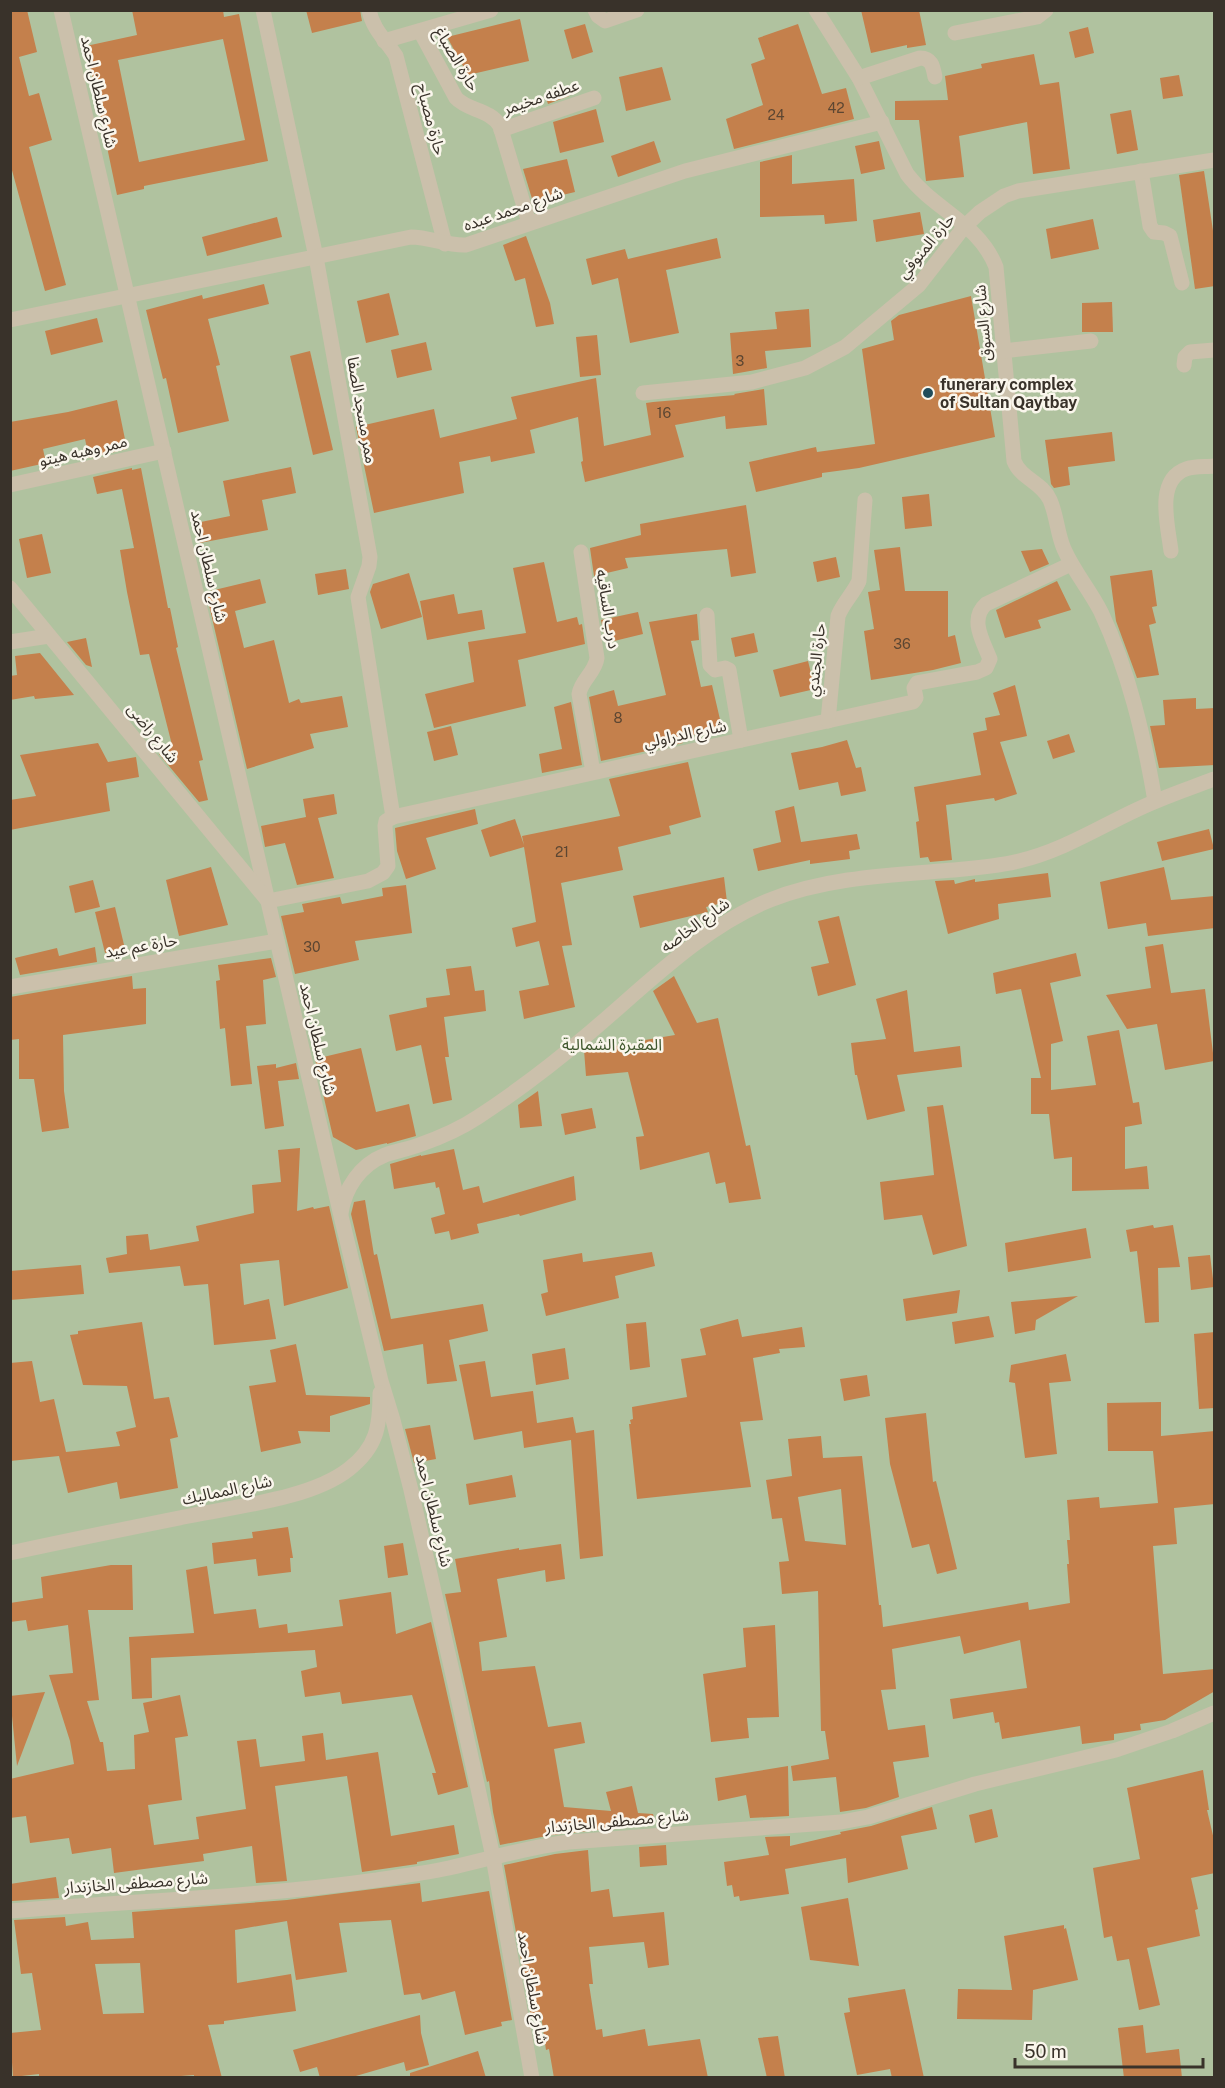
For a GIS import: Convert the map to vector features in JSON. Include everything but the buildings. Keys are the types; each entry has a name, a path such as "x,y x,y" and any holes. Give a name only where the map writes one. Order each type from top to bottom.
{"street":[{"name":"شارع سلطان احمد","path":"62,10 341,1216 381,1381 416,1511 493,1857 532,2078"},
{"name":"ممر مسجد الصفا","path":"263,10 316,257 370,557 358,597 393,817"},
{"name":"حارة مصباح","path":"369,10 372,23 396,56 445,244"},
{"path":"384,41 491,10"},
{"path":"595,10 604,21 637,10"},
{"name":"شارع السوق","path":"816,10 859,78 907,174 917,188 966,226 990,251 996,267 1014,461 1023,474 1047,494 1060,538 1071,564 1092,595 1102,615 1128,682 1144,741 1155,801"},
{"path":"955,33 1036,17 1046,10"},
{"name":"حارة الصباغ","path":"420,31 456,98 465,106 493,117 501,130"},
{"path":"859,78 920,58 925,58 933,64 935,77"},
{"name":"عطفه مخيمر","path":"501,130 594,98"},
{"name":"شارع محمد عبده","path":"10,320 411,237 422,237 445,244 466,245 685,171 882,122"},
{"path":"501,130 529,223"},
{"name":"حارة المنوفي","path":"643,393 752,382 805,368 845,347 919,285 966,226 992,204 1018,191 1215,160"},
{"path":"1142,171 1150,226 1154,232 1170,236 1182,283"},
{"path":"1003,351 1091,341"},
{"path":"1184,365 1185,357 1190,352 1215,350"},
{"name":"ممر وهبه هيتو","path":"10,485 164,451"},
{"path":"1171,551 1165,492 1170,482 1176,474 1187,468 1215,466"},
{"name":"حارة الجندي","path":"828,721 838,616 842,606 860,581 865,500"},
{"name":"درب الساقيه","path":"581,552 597,658 595,668 582,685 579,694 593,772"},
{"name":"شارع الدراولي","path":"393,817 913,702 916,698 914,688 917,683 982,670 989,664 990,659 977,624 977,616 986,604 1071,564"},
{"name":"شارع راضى","path":"10,588 268,901"},
{"path":"707,615 710,665 715,670 725,668 729,670 741,740"},
{"path":"10,642 49,636"},
{"name":"شارع الخاصه","path":"341,1216 350,1186 358,1174 370,1163 384,1155 432,1140 478,1117 529,1081 587,1035 676,959 723,924 747,910 797,891 868,877 999,865 1019,861 1077,841 1155,801 1215,779"},
{"path":"268,901 368,881 383,873 388,866 385,826 386,821 393,817"},
{"name":"حارة عم عيد","path":"10,987 277,940"},
{"name":"شارع المماليك","path":"10,1553 266,1500 315,1487 333,1479 348,1470 372,1445 379,1428 381,1381"},
{"name":"شارع مصطفى الخازندار","path":"10,1911 274,1893 447,1869 528,1848 569,1842 841,1822 868,1817 975,1784 1134,1745 1215,1713"}],"green space":[{"name":"المقبرة الشمالية","path":"11,11 1214,11 1214,2077 11,2078"}],"place":[{"name":"funerary complex of Sultan Qaytbay","path":"928,393"}]}
